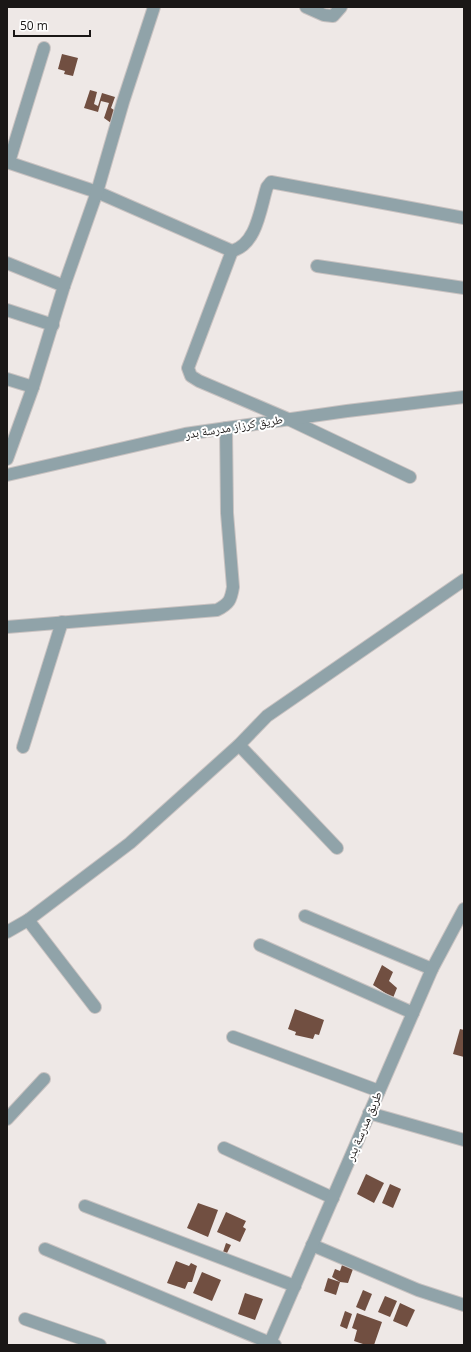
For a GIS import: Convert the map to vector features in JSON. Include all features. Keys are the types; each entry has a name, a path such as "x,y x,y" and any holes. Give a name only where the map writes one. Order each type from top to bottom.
{"street":[{"path":"7,459 33,387 64,286 97,192 123,102 154,7"},
{"path":"306,7 324,15 333,16 341,7"},
{"path":"44,48 8,162 97,192 232,251 243,247 251,237 267,187 271,182 464,218"},
{"path":"232,251 188,368 191,376 199,381 288,419 410,477"},
{"path":"7,263 64,286"},
{"path":"317,266 464,288"},
{"path":"7,310 53,325"},
{"path":"7,379 33,387"},
{"name":"طريق كرزاز مدرسة بدر","path":"7,475 185,434 288,419 464,397"},
{"path":"7,626 217,610 228,605 231,599 233,587 227,513 226,428"},
{"path":"7,932 28,920 130,843 239,745 267,716 464,580"},
{"path":"23,747 62,622"},
{"path":"239,745 337,848"},
{"name":"طريق مدرسة بدر","path":"271,1344 294,1286 432,969 464,910"},
{"path":"305,916 432,969"},
{"path":"28,920 94,1007"},
{"path":"260,945 413,1013"},
{"path":"233,1037 379,1091"},
{"path":"7,1119 44,1079"},
{"path":"369,1113 464,1140"},
{"path":"224,1148 333,1198"},
{"path":"85,1206 294,1286"},
{"path":"312,1245 418,1290 464,1305"},
{"path":"45,1249 271,1344"},
{"path":"24,1318 100,1345"}],"building":[{"path":"62,54 78,58 73,76 64,74 65,71 58,69"},
{"path":"90,90 97,92 94,104 98,106 102,93 115,97 111,108 117,112 111,123 104,118 109,103 101,101 98,112 84,108"},
{"path":"382,965 393,972 389,981 397,988 393,998 373,985"},
{"path":"295,1009 324,1020 319,1035 315,1034 313,1039 295,1035 296,1032 288,1029"},
{"path":"460,1029 464,1030 464,1057 453,1054"},
{"path":"366,1174 384,1183 374,1203 357,1194"},
{"path":"390,1184 401,1189 393,1208 382,1203"},
{"path":"198,1203 218,1210 208,1237 187,1228"},
{"path":"226,1212 246,1221 243,1227 246,1229 240,1242 217,1232"},
{"path":"226,1243 231,1245 227,1253 223,1252"},
{"path":"176,1261 189,1266 191,1263 197,1266 192,1282 188,1282 185,1289 167,1283"},
{"path":"342,1265 353,1269 348,1283 340,1282 332,1277 335,1269 340,1271"},
{"path":"202,1272 221,1280 212,1301 193,1293"},
{"path":"328,1278 340,1282 336,1295 324,1291"},
{"path":"363,1290 372,1294 365,1311 356,1307"},
{"path":"245,1293 263,1299 255,1320 238,1314"},
{"path":"385,1296 397,1301 390,1317 378,1312"},
{"path":"400,1303 415,1310 407,1327 393,1321"},
{"path":"345,1311 352,1314 347,1329 340,1326"},
{"path":"357,1313 382,1322 374,1345 366,1345 354,1341 357,1330 352,1328"}]}
